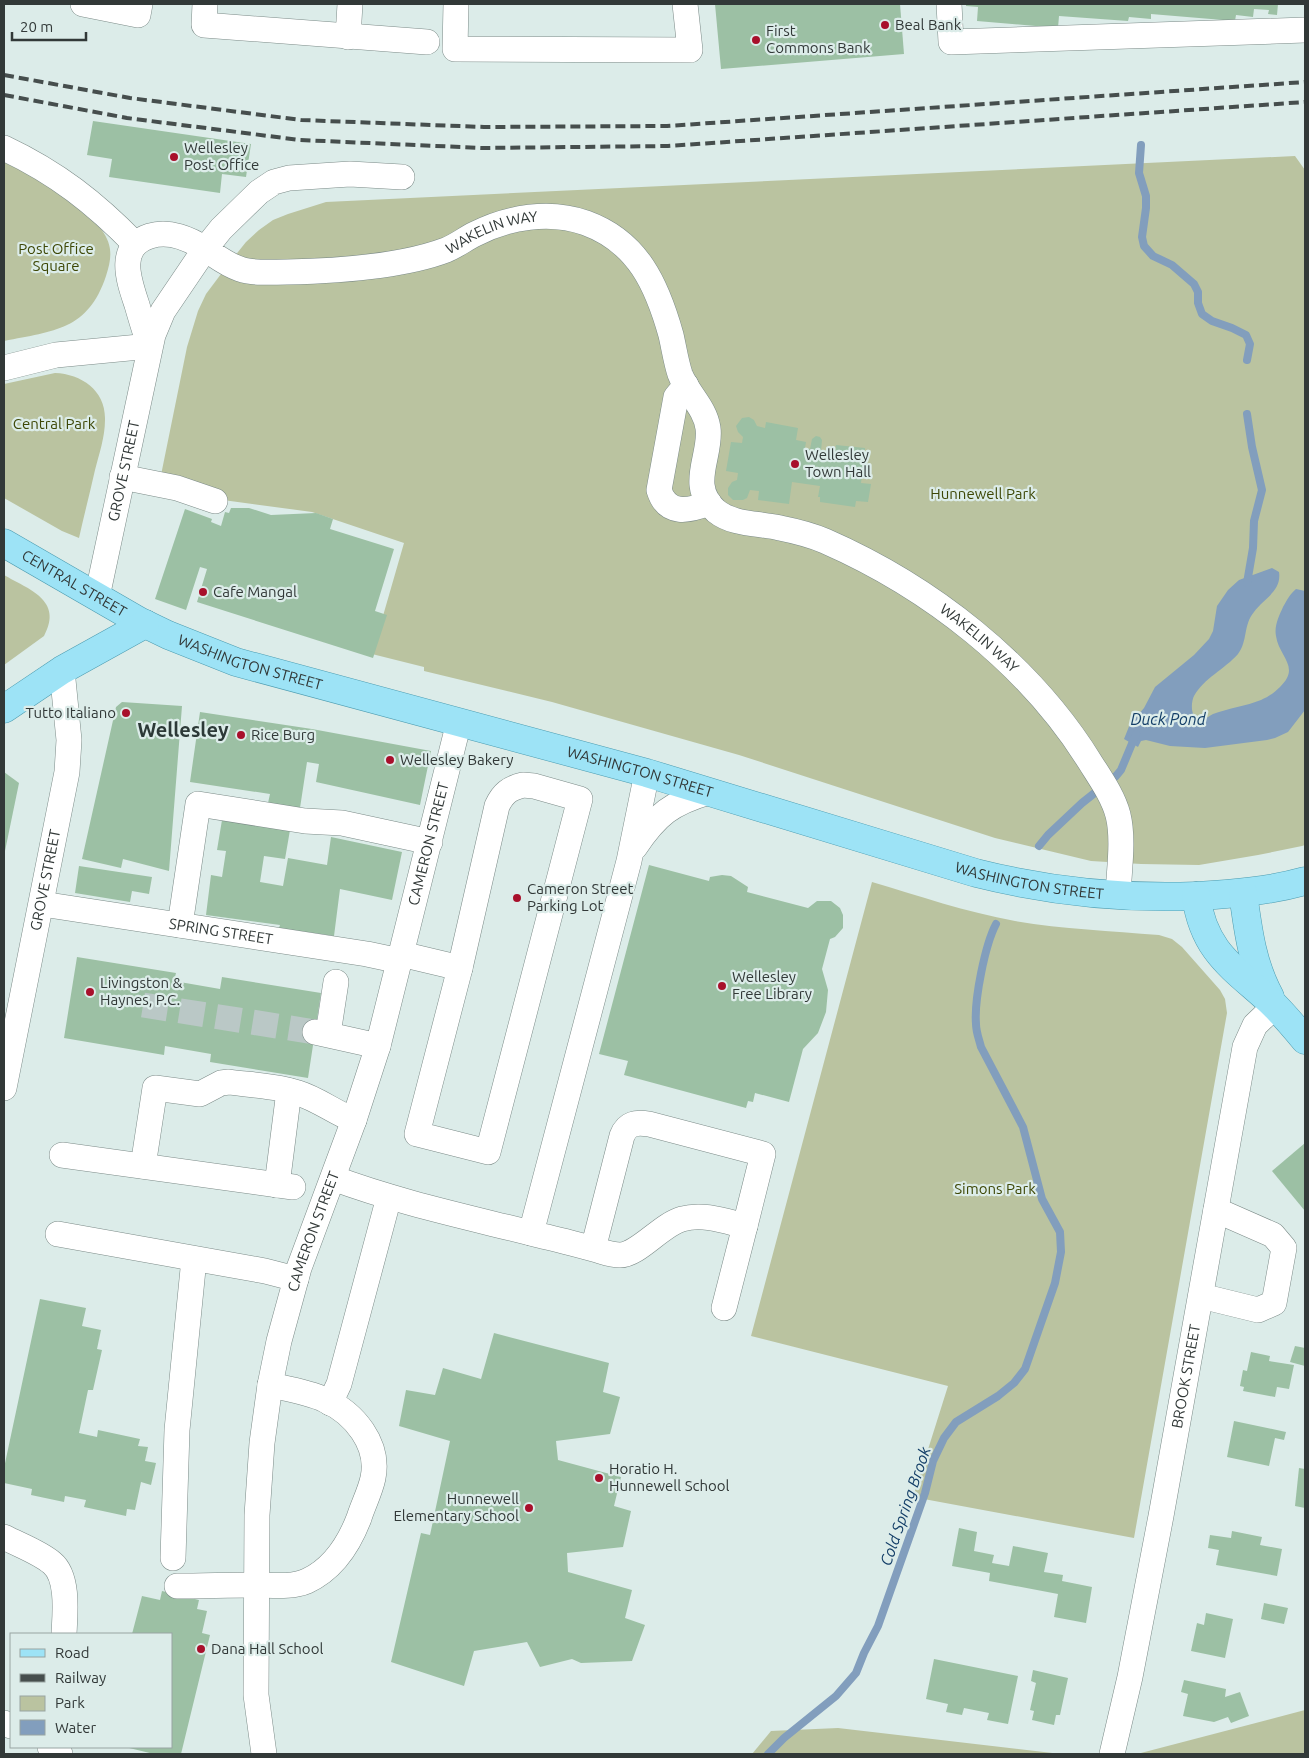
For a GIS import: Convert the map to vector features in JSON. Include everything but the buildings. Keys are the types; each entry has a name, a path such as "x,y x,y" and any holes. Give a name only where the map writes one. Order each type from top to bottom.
{"main road":[{"name":"CENTRAL STREET","path":"4,543 145,624"},
{"path":"4,709 62,670 145,624"},
{"name":"WASHINGTON STREET","path":"145,624 186,643 255,669 647,773 976,873 1050,889 1118,896 1170,897 1244,893 1305,881"},
{"path":"1244,893 1250,940 1255,961 1275,1006"},
{"path":"1196,896 1202,926 1215,949 1238,974 1275,1006 1305,1040"}],"street":[{"path":"83,4 138,15 140,4"},
{"path":"205,4 204,26 426,42"},
{"path":"348,37 350,4"},
{"path":"456,4 455,50 690,50 685,4"},
{"path":"949,4 950,42 1305,30"},
{"path":"4,148 82,194 135,244 148,236 162,234 187,240 205,249"},
{"name":"GROVE STREET","path":"97,596 150,346 163,311 205,249 259,192 266,186 281,180 350,174 402,177"},
{"name":"WAKELIN WAY","path":"205,249 232,266 248,271 337,270 401,261 437,253 451,248 487,228 511,221 553,216 581,221 603,231 620,242 631,251 644,268 660,298 681,375 704,414 708,428 702,481 709,503 718,512 732,519 784,528 824,541 877,568 942,608 984,641 1021,674 1062,722 1110,796 1120,825 1118,896"},
{"name":"GROVE STREET","path":"135,244 129,256 129,278 150,346"},
{"path":"4,368 56,355 150,346"},
{"path":"686,386 676,397 659,490 666,502 678,509 694,509 709,503"},
{"path":"122,477 176,488 215,501"},
{"name":"GROVE STREET","path":"4,1088 42,904 69,760 70,740 62,670"},
{"name":"CAMERON STREET","path":"264,1754 256,1695 256,1585 258,1475 270,1384 279,1341 296,1279 354,1120 378,1046 460,722"},
{"path":"531,1233 629,861 647,773"},
{"path":"523,785 580,798 488,1152 417,1134 460,968 500,799 512,788 523,785"},
{"path":"629,861 645,833 665,812 678,802 709,792"},
{"path":"180,925 198,804 304,821 342,823 430,842"},
{"name":"SPRING STREET","path":"42,904 460,968"},
{"path":"336,982 322,1033 378,1046"},
{"name":"BROOK STREET","path":"1112,1754 1130,1677 1245,1047 1255,1024 1275,1006"},
{"path":"143,1166 155,1088 200,1094 221,1083 229,1082 289,1091 307,1096 330,1110 354,1120"},
{"path":"62,1154 285,1186 289,1091"},
{"path":"593,1249 622,1136 625,1129 634,1123 648,1124 763,1154 724,1308"},
{"path":"333,1178 389,1197 620,1255 629,1253 672,1223 693,1217 705,1217 745,1226"},
{"path":"330,1403 339,1384 389,1197"},
{"path":"1201,1296 1258,1310 1274,1303 1284,1248 1273,1235 1216,1210"},
{"path":"58,1234 265,1271 296,1279"},
{"path":"173,1558 177,1430 194,1259"},
{"path":"178,1586 293,1584 305,1582 324,1571 341,1553 354,1530 373,1478 372,1456 366,1435 344,1412 330,1403 313,1396 270,1384"},
{"path":"4,1537 46,1558 59,1570 64,1587 64,1633"}],"green space":[{"name":"Hunnewell Park","path":"1295,156 1305,170 1305,845 1302,846 1199,865 1091,861 995,838 739,755 552,702 424,671 424,667 372,654 404,543 312,512 223,500 160,480 187,347 198,311 206,294 246,242 259,230 273,220 326,202"},
{"name":"Post Office Square","path":"4,161 70,200 93,219 108,241 110,257 106,276 98,294 90,308 79,318 54,330 4,341"},
{"name":"Central Park","path":"55,373 74,377 90,386 97,393 104,410 105,426 103,439 79,538 62,531 4,498 4,384"},
{"path":"4,575 40,597 50,613 49,624 44,636 4,665"},
{"name":"Simons Park","path":"872,882 961,908 1015,921 1069,928 1159,935 1172,939 1182,947 1220,990 1225,999 1227,1013 1134,1538 913,1497 948,1386 751,1336"},
{"path":"1305,1710 1305,1754 1137,1754"},
{"path":"838,1728 1061,1754 752,1754 771,1731"}],"water":[{"name":"Duck Pond","path":"1272,568 1279,572 1278,584 1275,590 1258,607 1248,622 1243,644 1238,654 1203,684 1194,696 1192,709 1196,718 1203,719 1219,712 1261,700 1271,695 1280,687 1289,674 1289,668 1278,643 1276,625 1278,617 1289,597 1296,589 1305,591 1305,710 1288,732 1267,740 1205,748 1170,746 1146,740 1141,741 1138,747 1124,739 1130,724 1144,708 1155,687 1194,655 1209,639 1213,631 1217,606 1228,590 1239,580"}],"waterway":[{"name":"Cold Spring Brook","path":"1141,145 1139,173 1146,196 1142,237 1144,246 1153,256 1172,265 1194,284 1198,292 1198,303 1202,314 1212,321 1246,335 1250,344 1247,360"},
{"name":"Cold Spring Brook","path":"1247,414 1262,490 1254,521 1253,548 1247,583"},
{"name":"Cold Spring Brook","path":"1039,846 1082,803 1116,776 1121,770 1136,734"},
{"name":"Cold Spring Brook","path":"768,1754 784,1738 836,1696 856,1673 878,1626 925,1493 933,1461 944,1438 956,1422 998,1396 1014,1383 1025,1369 1055,1283 1061,1252 1060,1232 1042,1199 1023,1127 981,1047 976,1030 977,1001 981,973 988,945 996,924"}],"tunnel":[{"path":"143,1005 315,1032"}],"railway":[{"path":"4,75 130,98 301,120 484,127 667,126 1305,82"},
{"path":"4,95 127,118 300,140 483,148 668,146 1305,102"}],"place":[{"name":"Beal Bank","path":"885,25"},
{"name":"First Commons Bank","path":"756,40"},
{"name":"Wellesley Post Office","path":"174,157"},
{"name":"Wellesley Town Hall","path":"795,464"},
{"name":"Cafe Mangal","path":"203,592"},
{"name":"Tutto Italiano","path":"126,713"},
{"name":"Rice Burg","path":"241,735"},
{"name":"Wellesley Bakery","path":"390,760"},
{"name":"Cameron Street Parking Lot","path":"517,898"},
{"name":"Wellesley Free Library","path":"722,986"},
{"name":"Livingston & Haynes, P.C.","path":"90,992"},
{"name":"Horatio H. Hunnewell School","path":"599,1478"},
{"name":"Hunnewell Elementary School","path":"529,1508"},
{"name":"Dana Hall School","path":"201,1649"}],"district":[{"name":"Wellesley","path":"183,730"}]}
